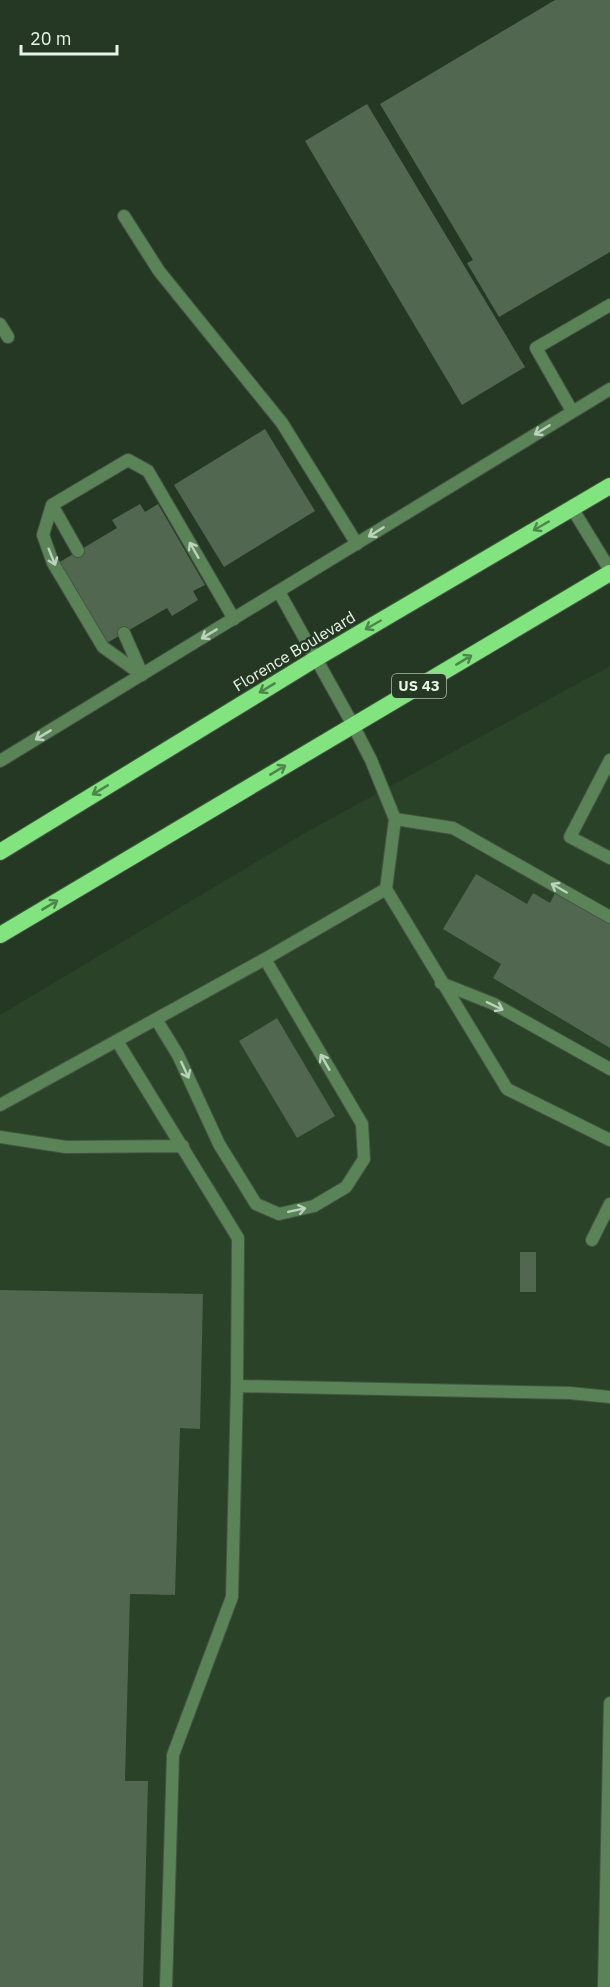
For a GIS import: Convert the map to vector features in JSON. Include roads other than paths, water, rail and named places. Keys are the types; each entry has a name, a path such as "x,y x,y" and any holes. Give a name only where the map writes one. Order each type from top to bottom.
{"highway":[{"name":"Florence Boulevard","path":"0,852 317,658 610,486"},
{"name":"US 43","path":"0,935 610,571"}],"street":[{"path":"124,216 159,271 282,423 357,544"},
{"path":"572,411 536,348 610,305"},
{"path":"0,324 8,337"},
{"path":"0,761 610,389"},
{"path":"142,675 103,647 53,563 43,535 52,505 128,460 148,471 234,619"},
{"path":"52,505 78,551"},
{"path":"572,508 610,571"},
{"path":"279,592 371,760 395,819 386,889 441,983 507,1089 610,1140"},
{"path":"124,633 142,675"},
{"path":"610,760 570,837 610,858"},
{"path":"395,819 453,828 610,917"},
{"path":"0,1106 386,889"},
{"path":"156,1019 178,1055 219,1144 256,1204 279,1214 314,1206 346,1186 363,1159 362,1124 265,959"},
{"path":"441,983 494,1004 610,1069"},
{"path":"117,1041 238,1238 232,1597 173,1755 166,1987"},
{"path":"0,1137 66,1147 183,1146"},
{"path":"592,1240 610,1204"},
{"path":"237,1386 570,1393 610,1397"},
{"path":"604,1987 610,1703"}]}
